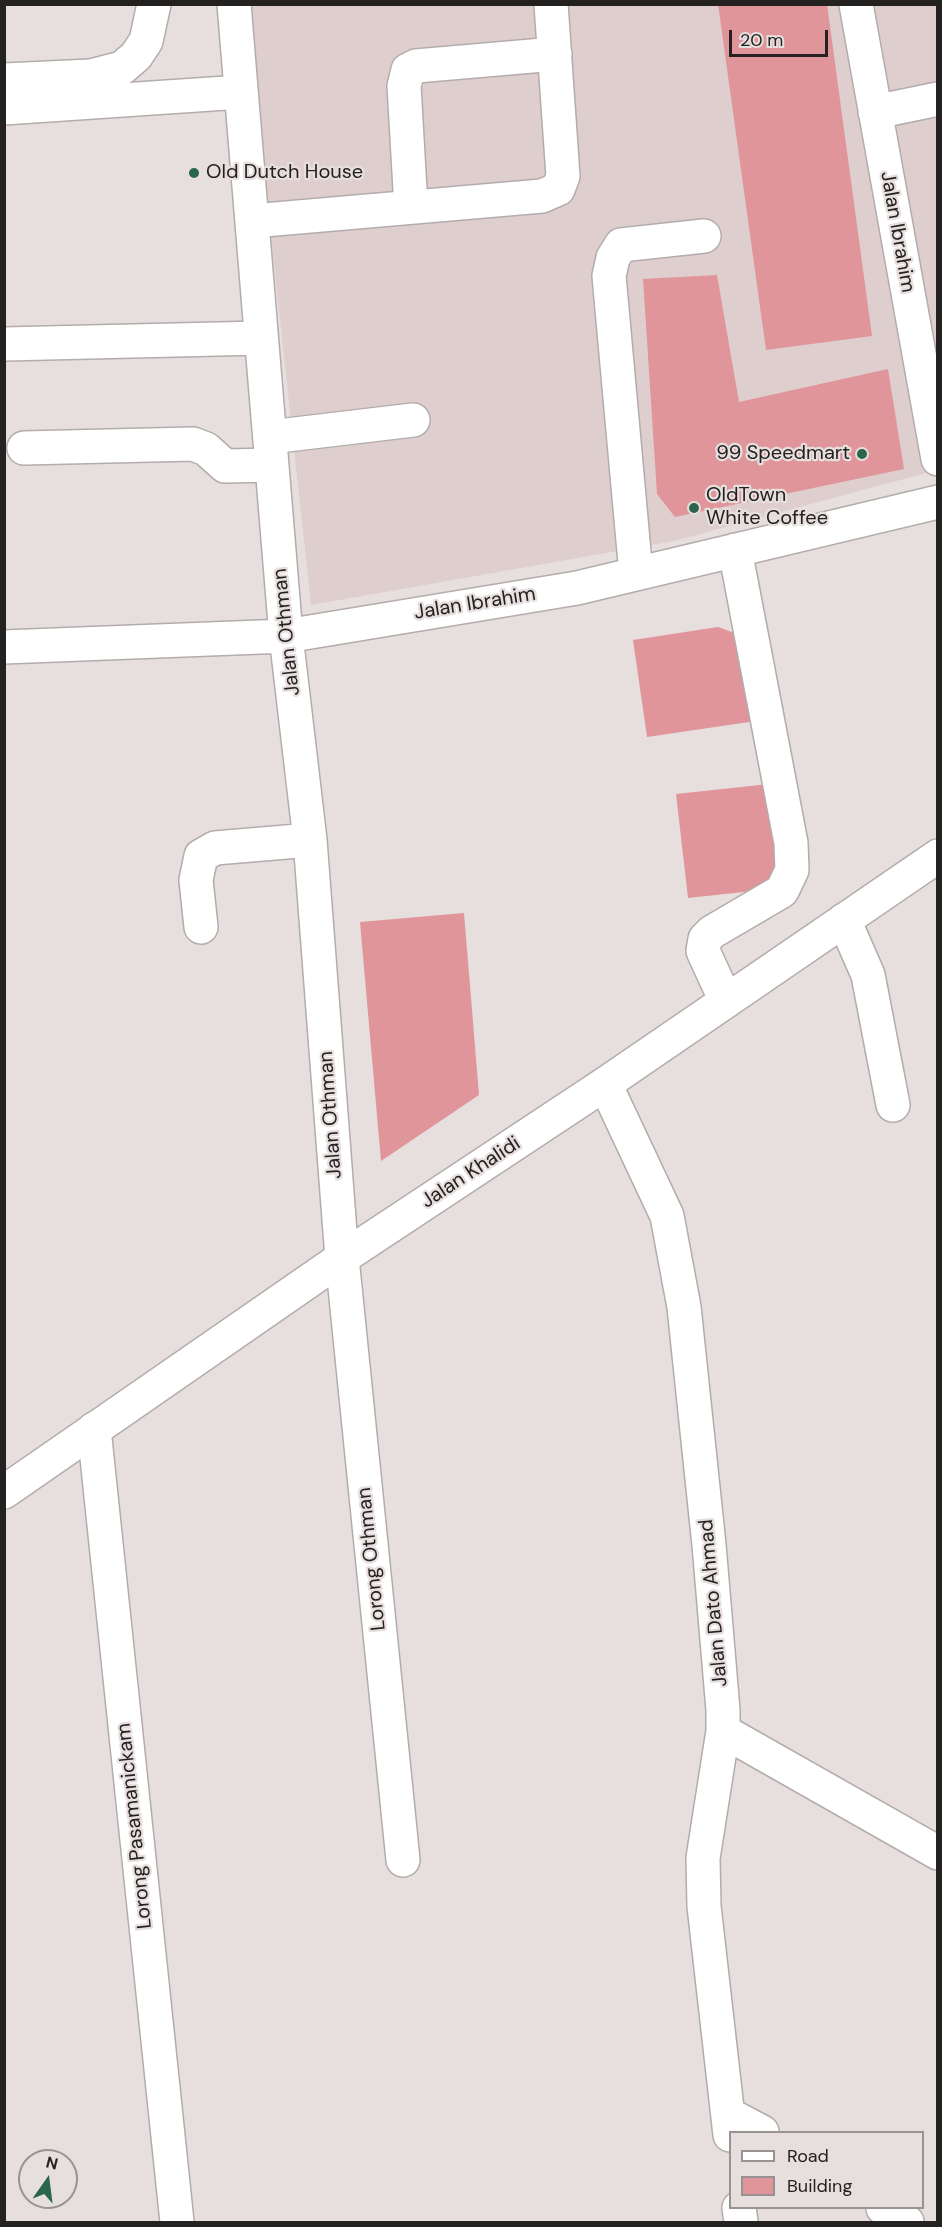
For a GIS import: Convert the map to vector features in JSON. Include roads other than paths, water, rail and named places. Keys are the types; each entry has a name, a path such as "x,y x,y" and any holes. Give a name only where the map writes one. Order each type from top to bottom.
{"street":[{"path":"4,80 91,76 122,68 136,56 146,40 154,4"},
{"name":"Jalan Othman","path":"234,4 286,636 309,840 342,1258"},
{"path":"252,221 542,196 558,189 563,176 552,4"},
{"name":"Jalan Ibrahim","path":"856,4 938,459"},
{"path":"411,207 404,86 408,70 416,66 555,54"},
{"path":"4,108 241,92"},
{"path":"875,112 938,99"},
{"path":"636,574 609,276 613,258 621,245 704,236"},
{"path":"4,344 261,338"},
{"path":"24,448 193,444 206,448 225,466 271,451 413,420"},
{"name":"Jalan Ibrahim","path":"4,646 286,636 577,588 938,502"},
{"path":"726,1001 703,951 705,939 712,932 782,891 792,870 791,843 735,550"},
{"path":"201,927 196,880 201,856 215,848 309,840"},
{"name":"Jalan Khalidi","path":"4,1492 342,1258 605,1084 938,856"},
{"path":"844,920 868,975 893,1105"},
{"name":"Jalan Dato Ahmad","path":"605,1084 667,1216 684,1307 709,1545 723,1710 723,1731 703,1858 704,1906 729,2125"},
{"name":"Lorong Othman","path":"342,1258 402,1860"},
{"name":"Lorong Pasamanickam","path":"93,1430 177,2223"},
{"path":"723,1731 938,1853"},
{"path":"729,2125 754,2131"},
{"path":"886,2209 907,2223"}],"place":[{"name":"Old Dutch House","path":"194,173"},
{"name":"99 Speedmart","path":"862,454"},
{"name":"OldTown White Coffee","path":"694,508"}]}
